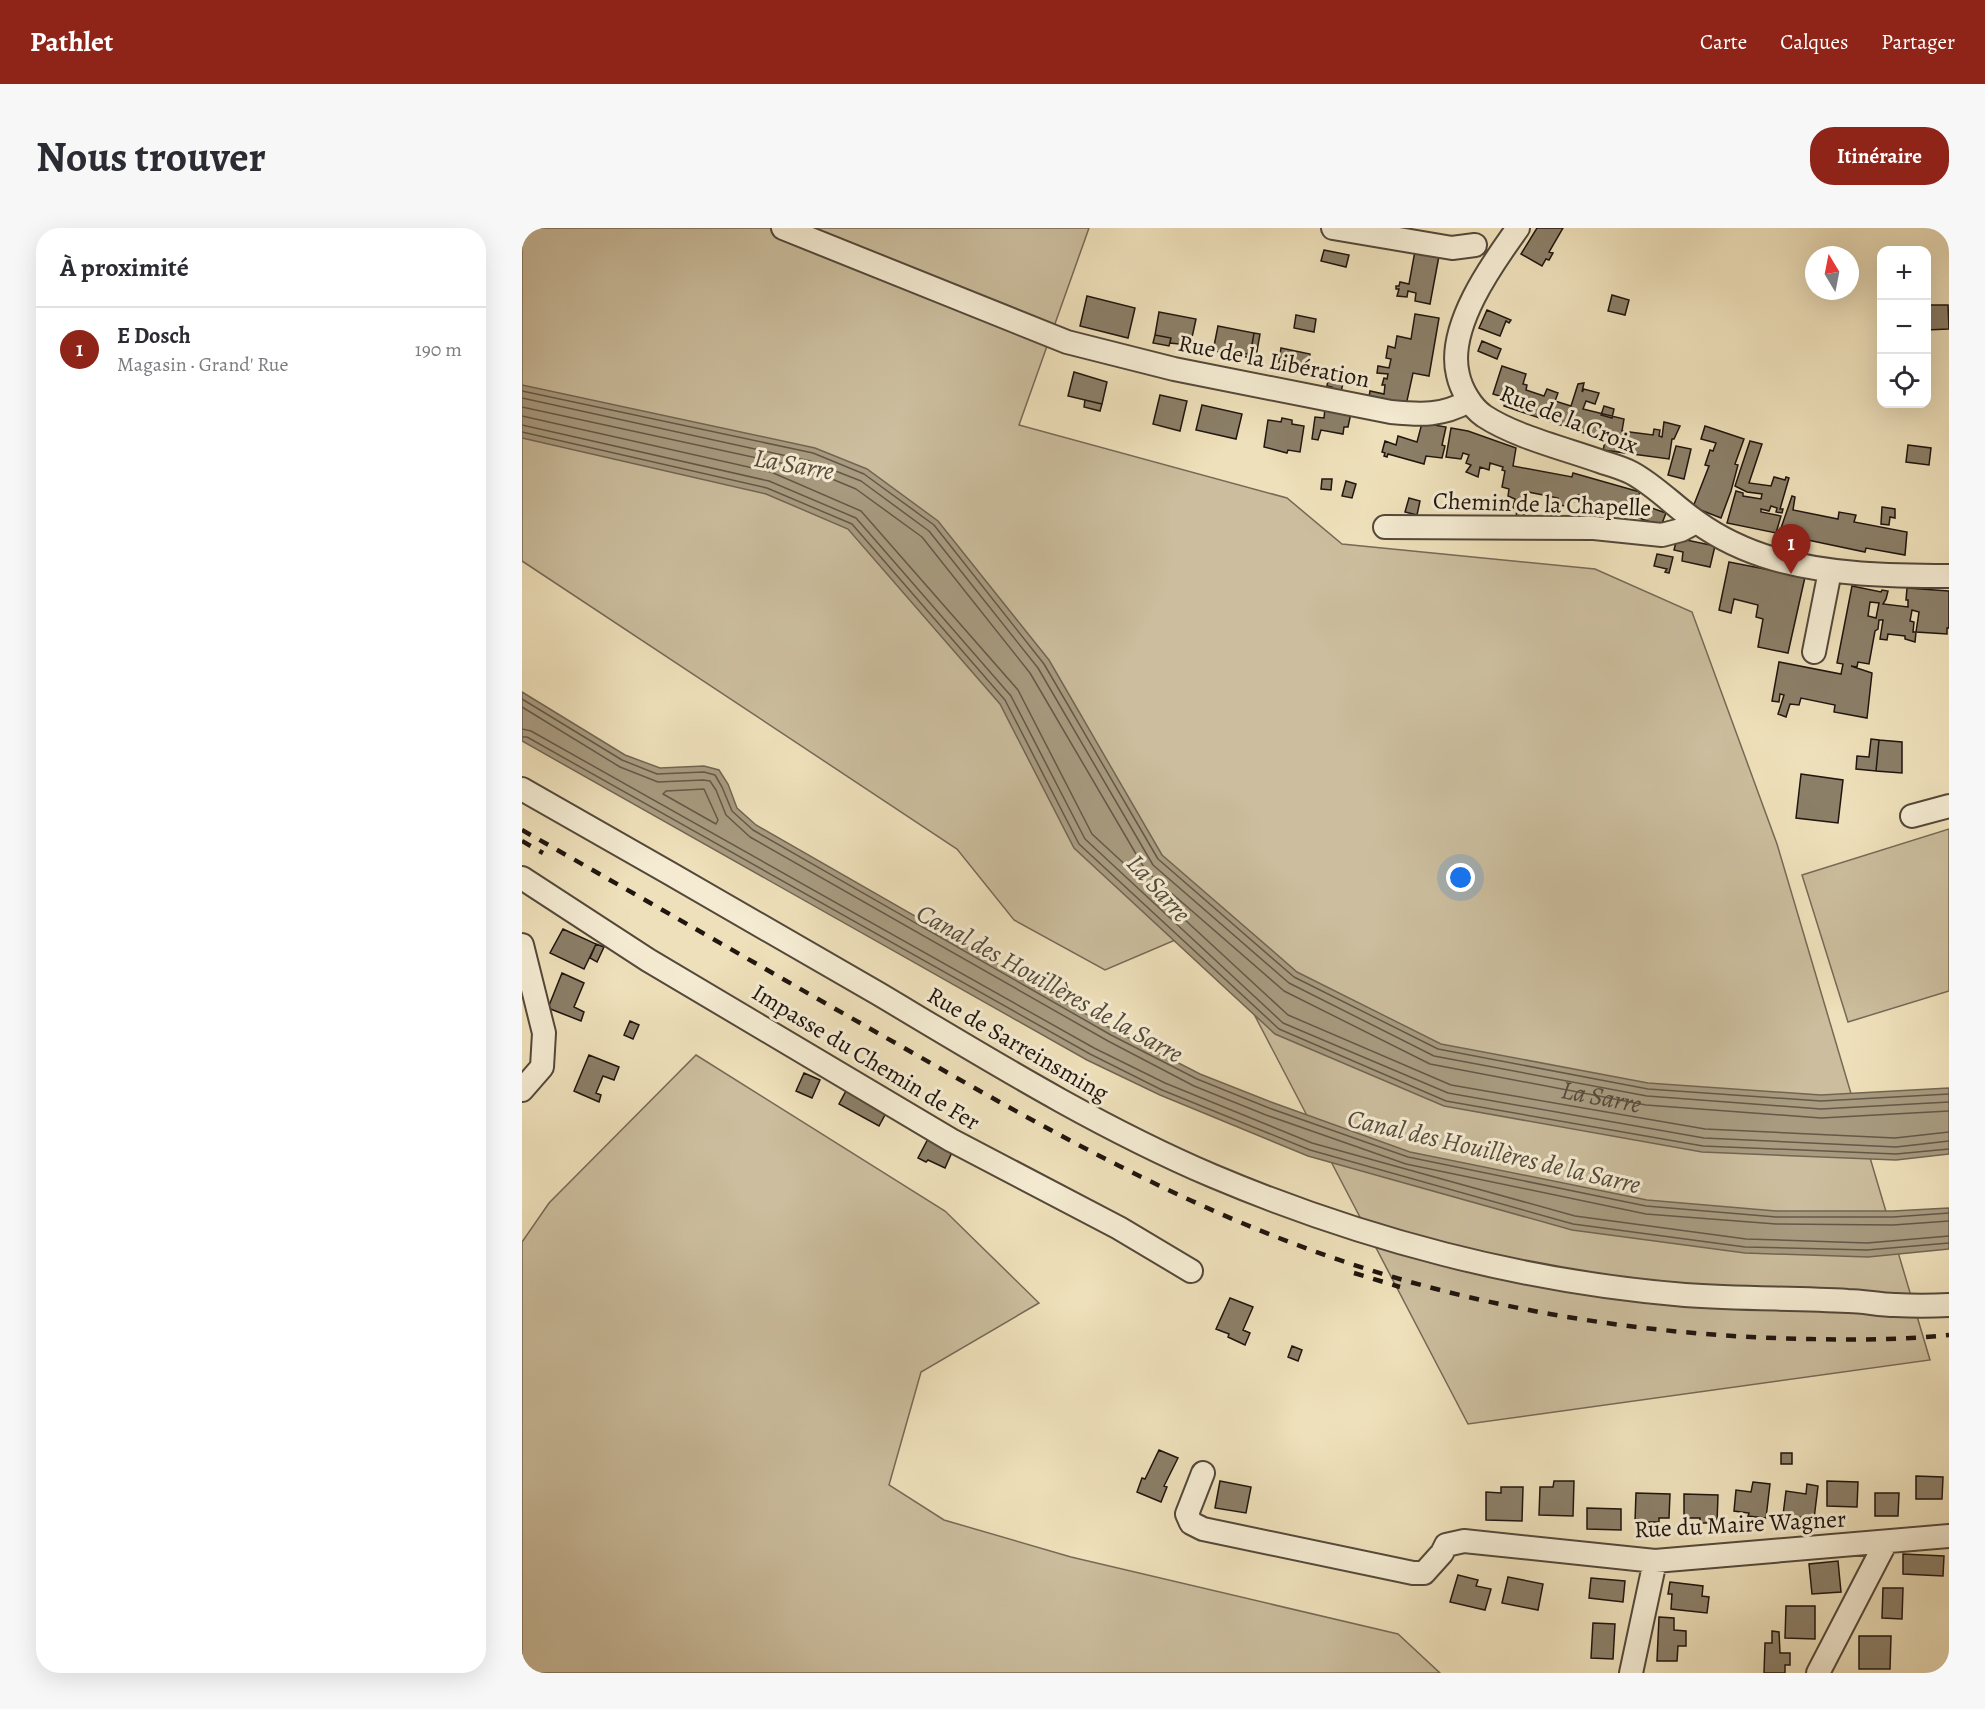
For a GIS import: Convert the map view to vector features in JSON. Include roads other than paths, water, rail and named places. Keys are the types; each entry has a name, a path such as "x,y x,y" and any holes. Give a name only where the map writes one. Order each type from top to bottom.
{"street":[{"name":"Rue de la Libération","path":"783,228 1067,342 1174,369 1391,412 1423,415 1453,410 1469,401"},
{"path":"1333,228 1452,248 1475,237 1491,266 1518,228"},
{"name":"Rue de la Croix","path":"1491,266 1468,310 1457,345 1458,374 1469,401 1483,415 1511,430 1631,472 1662,492 1696,522 1724,539 1773,559 1830,571 1880,576 1949,576"},
{"name":"Chemin de la Chapelle","path":"1385,526 1594,528 1662,535 1681,530 1696,522"},
{"path":"1814,652 1830,571"},
{"name":"Rue de Sarreinsming","path":"522,789 795,945 1041,1090 1209,1174 1313,1214 1411,1245 1519,1271 1683,1295 1851,1301"},
{"path":"1912,816 1949,806"},
{"name":"Impasse du Chemin de Fer","path":"522,878 648,960 951,1140 1119,1228 1191,1271"},
{"path":"522,945 544,1033 542,1067 522,1090"},
{"path":"1851,1301 1949,1291"},
{"path":"1851,1301 1892,1305 1949,1305"},
{"name":"Rue du Maire Wagner","path":"1203,1473 1186,1514 1191,1523 1203,1529 1413,1573 1424,1573 1446,1545 1464,1541 1655,1561 1949,1536"},
{"path":"1818,1673 1886,1542"},
{"path":"1631,1673 1655,1561"}],"water":[{"name":"La Sarre","path":"522,385 815,448 867,469 938,521 1049,660 1162,855 1297,972 1441,1044 1648,1083 1821,1095 1949,1088 1949,1154 1896,1160 1702,1152 1444,1106 1275,1034 1074,848 1000,704 848,529 766,494 522,438"},
{"path":"522,692 625,755 660,768 704,766 719,770 728,784 737,808 756,825 1114,1030 1200,1074 1271,1102 1410,1152 1647,1200 1776,1211 1893,1211 1949,1208 1949,1249 1868,1257 1745,1253 1572,1230 1308,1156 1160,1095 1087,1060 522,741"}],"railway":[{"path":"522,830 1047,1128 1185,1198 1279,1238 1343,1261 1473,1298 1607,1323 1742,1337 1879,1339 1949,1335"},
{"path":"522,841 543,853"},
{"path":"1354,1273 1400,1287"}],"place":[{"name":"E Dosch","path":"1791,574"}],"water label":[{"name":"Canal des Houillères de la Sarre","path":"1050,983"},
{"name":"Canal des Houillères de la Sarre","path":"1494,1151"}]}
